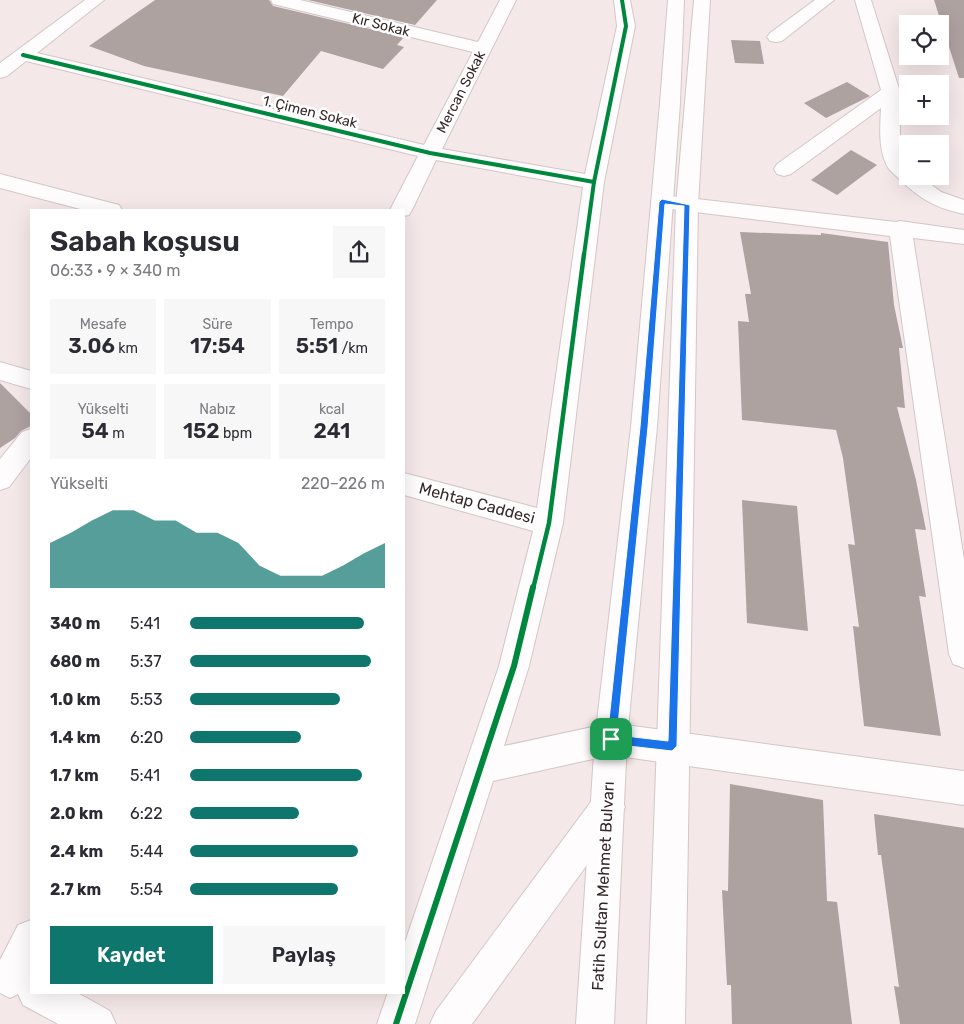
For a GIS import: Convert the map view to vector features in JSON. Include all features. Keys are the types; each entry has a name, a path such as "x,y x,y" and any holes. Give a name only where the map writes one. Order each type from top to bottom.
{"street":[{"path":"0,72 96,0"},
{"name":"Kır Sokak","path":"279,0 483,49"},
{"name":"Mercan Sokak","path":"402,209 508,0"},
{"path":"396,1024 514,666 549,523 594,182 626,26 622,0"},
{"name":"Fatih Sultan Mehmet Bulvarı","path":"666,1024 672,746 676,0"},
{"name":"Fatih Sultan Mehmet Bulvarı","path":"595,1024 611,739 644,427 702,0"},
{"path":"776,38 826,0"},
{"path":"863,0 891,92 890,138 896,164 899,167"},
{"name":"1. Çimen Sokak","path":"23,55 430,152 594,182"},
{"path":"784,169 891,92"},
{"path":"0,181 107,209"},
{"path":"916,185 923,192 950,204 964,207"},
{"path":"674,203 964,237"},
{"path":"900,228 964,654"},
{"path":"0,371 30,380"},
{"path":"0,479 30,440"},
{"name":"Mehtap Caddesi","path":"405,484 549,523"},
{"path":"481,767 611,739 964,788"},
{"path":"449,1024 608,807"},
{"path":"20,984 30,942"},
{"path":"39,994 97,1024"}],"building":[{"path":"155,0 269,0 273,6 404,37 397,45 404,47 383,69 321,51 283,96 144,66 89,46"},
{"path":"308,0 437,0 415,25"},
{"path":"934,0 964,0 964,78 959,78 949,47 949,15 939,15"},
{"path":"731,40 760,41 764,64 735,63"},
{"path":"847,82 870,96 826,118 804,103"},
{"path":"851,150 877,165 837,195 811,180"},
{"path":"740,232 821,235 821,233 888,242 894,305 903,348 899,348 905,408 897,407 916,480 926,530 915,529 926,597 919,596 941,736 864,726 853,626 859,627 848,544 855,545 843,458 836,430 742,420 738,321 749,322 745,294 751,294"},
{"path":"0,383 30,413 30,426 21,431 15,438 0,448"},
{"path":"742,500 797,506 808,631 747,623"},
{"path":"730,784 823,800 827,901 837,902 852,1024 732,1024 731,985 727,985 722,890 728,891"},
{"path":"874,814 964,828 964,1024 900,1024 894,986 899,987 881,855 878,855"}],"cycle path":[{"path":"396,1024 514,666 549,523 594,182 626,26 622,0"},
{"path":"23,55 430,153 594,182"}],"route":[{"path":"662,202 687,205 672,746 611,739 644,427 662,202"}]}
